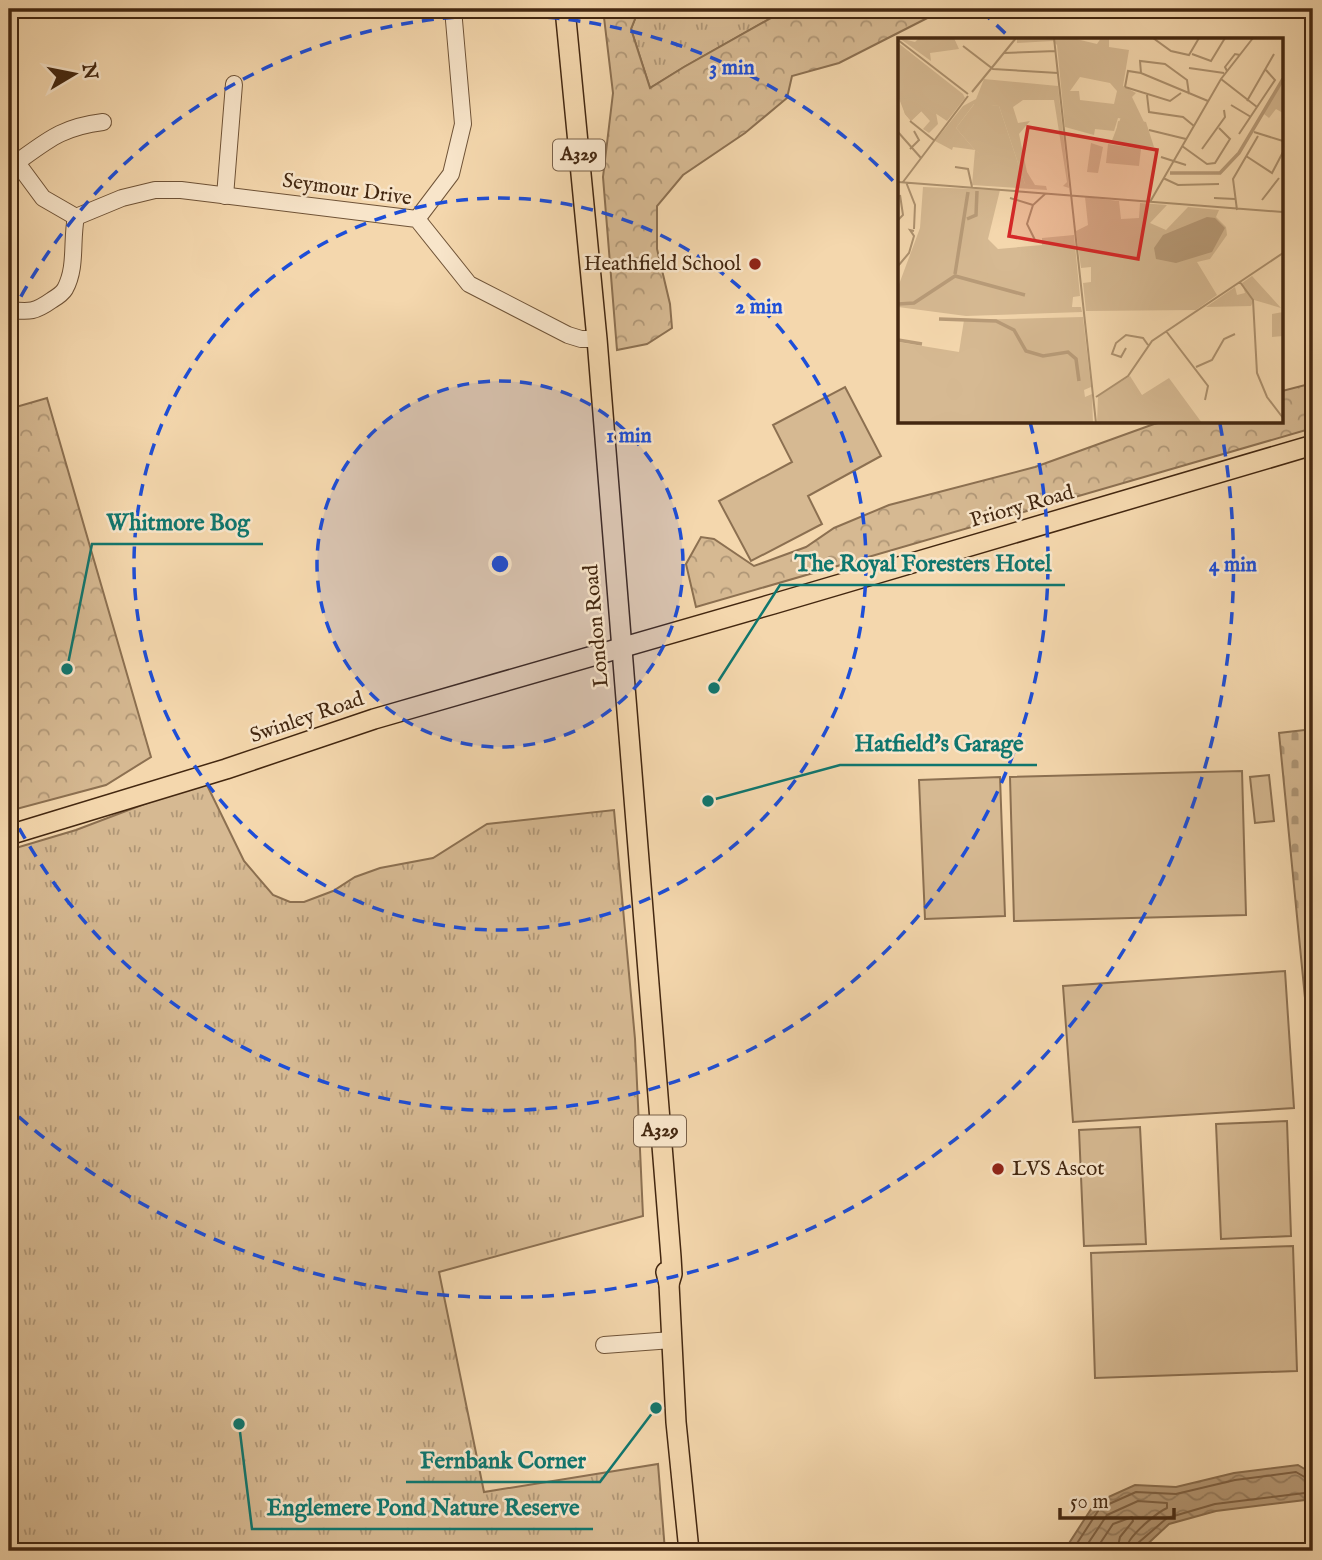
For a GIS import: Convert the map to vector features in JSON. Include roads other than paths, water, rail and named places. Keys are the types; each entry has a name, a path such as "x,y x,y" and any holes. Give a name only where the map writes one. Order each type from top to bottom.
{"main road":[{"name":"London Road","path":"565,9 597,339 622,647 668,1240 666,1274 669,1284 676,1422 689,1551"},
{"name":"Priory Road","path":"622,647 1313,446"},
{"name":"Swinley Road","path":"9,835 226,769 373,719 622,647"}],"street":[{"path":"417,219 451,174 463,124 453,9"},
{"path":"225,196 234,85"},
{"path":"10,310 30,312 64,292 72,266 76,217 43,198 13,158 55,135 82,125 103,122"},
{"name":"Seymour Drive","path":"76,217 122,198 155,191 181,190 417,219 469,284 568,335 581,340 597,339"},
{"path":"604,1345 672,1340"}],"water":[{"path":"1298,1465 1313,1474 1313,1499 1216,1511 1169,1524 1140,1551 1064,1551 1095,1503 1135,1485 1176,1487 1234,1473"}],"place":[{"name":"Heathfield School","path":"755,264"},
{"name":"Whitmore Bog","path":"67,669"},
{"name":"The Royal Foresters Hotel","path":"714,688"},
{"name":"Hatfield's Garage","path":"708,801"},
{"name":"LVS Ascot","path":"998,1169"},
{"name":"Fernbank Corner","path":"656,1408"},
{"name":"Englemere Pond Nature Reserve","path":"239,1424"}]}
